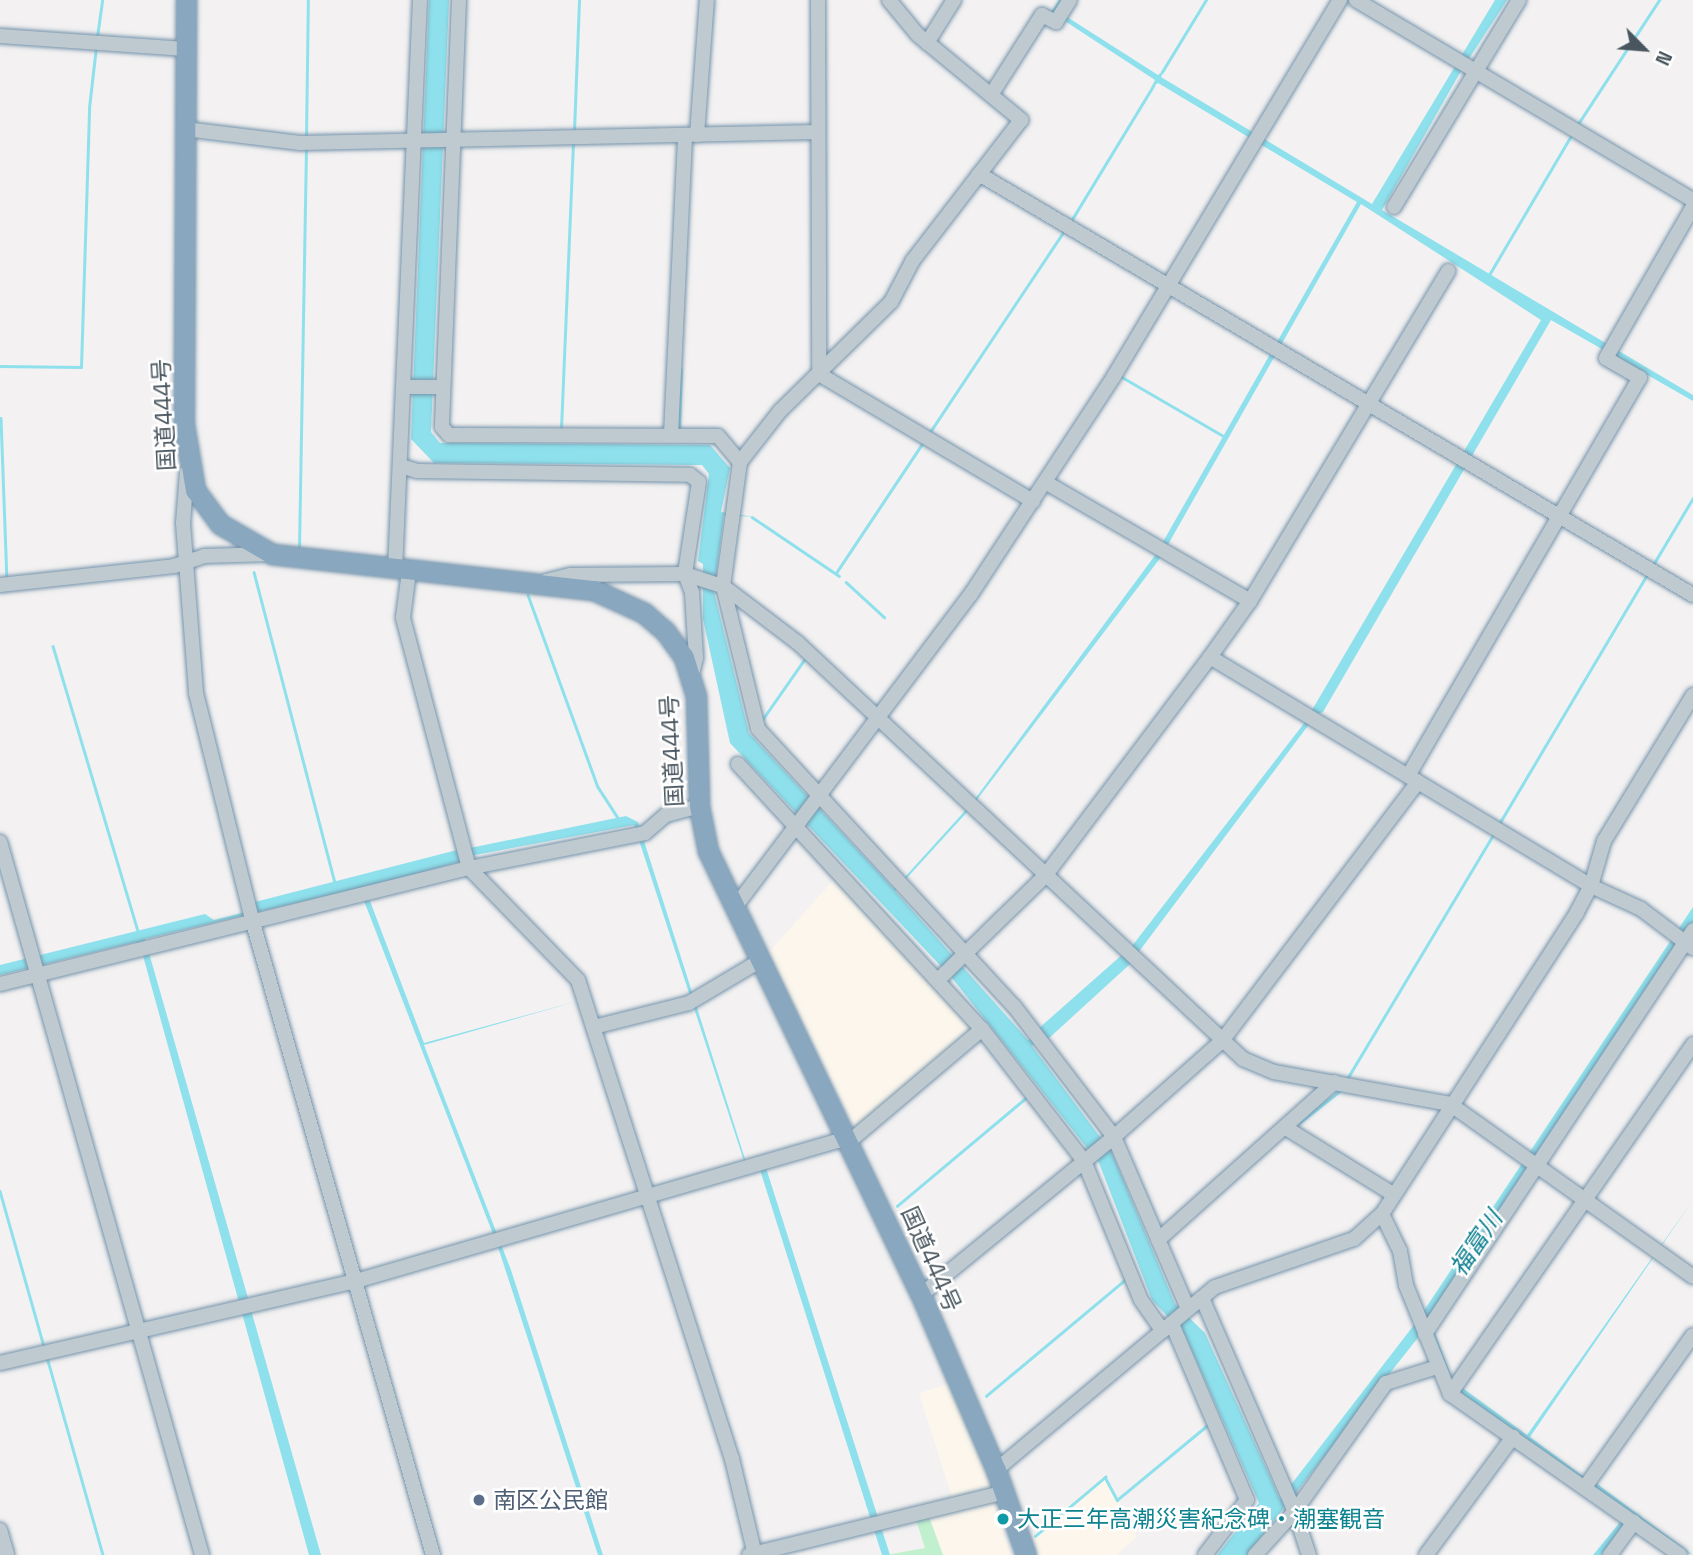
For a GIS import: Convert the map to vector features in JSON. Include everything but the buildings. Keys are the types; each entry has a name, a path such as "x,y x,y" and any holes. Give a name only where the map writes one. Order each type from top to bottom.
{"highway":[{"name":"国道444号","path":"186,0 187,464 195,489 220,524 272,554 402,571 541,582 594,590 644,613 665,631 692,674 699,718 699,806 708,851 850,1141 921,1295 996,1470 1026,1555"}],"street":[{"path":"420,0 417,139 401,466 403,618 466,859 578,980 732,1459 753,1554 1002,1493"},
{"path":"459,0 450,139 442,427 449,435 718,436 740,462"},
{"path":"676,435 691,135 707,0"},
{"path":"818,0 819,374"},
{"path":"889,0 927,43 1021,120 913,260 891,302 780,411 740,462 723,586 758,729 962,957 1014,1006 1111,1140 1158,1240 1187,1311"},
{"path":"927,43 954,0"},
{"path":"735,907 971,594 1033,501 1168,286 1340,0"},
{"path":"1356,0 1693,200"},
{"path":"1394,207 1467,66 1518,0"},
{"path":"991,95 1042,15 1056,22 1063,10"},
{"path":"0,36 186,49"},
{"path":"185,129 300,142 818,132"},
{"path":"979,174 1693,595"},
{"path":"921,1295 1111,1140 1222,1041 1413,779 1640,378 1606,358 1693,207"},
{"path":"941,977 1045,876 1210,657 1250,601 1448,271"},
{"path":"819,374 1033,501"},
{"path":"404,387 443,387"},
{"path":"187,464 183,523 196,693 251,915 433,1555"},
{"path":"401,466 417,471 691,475 698,482 702,496 690,574 696,658 692,674"},
{"path":"1045,482 1250,601"},
{"path":"0,585 188,561 272,554"},
{"path":"541,582 570,575 690,574 723,586 798,643 1222,1041 1255,1066 1450,1104 1584,1203 1693,1277"},
{"path":"1210,657 1591,886 1641,909 1685,938 1529,1161 1427,1329"},
{"path":"996,1470 1215,1287 1354,1239 1382,1214 1392,1194 1591,886 1604,841 1693,695"},
{"path":"738,764 941,977 1088,1159 1141,1300 1168,1328 1247,1500 1205,1555"},
{"path":"0,984 35,966 143,949 251,915 363,895 466,859 640,834 666,815 699,806"},
{"path":"0,842 202,1555"},
{"path":"594,1027 693,1001 761,960"},
{"path":"0,1363 356,1281 753,1165 850,1141 982,1028"},
{"path":"1454,1388 1693,1044"},
{"path":"1158,1240 1335,1082"},
{"path":"1286,1128 1392,1194"},
{"path":"1382,1214 1400,1251 1417,1315 1427,1329 1437,1367 1454,1388 1513,1437 1680,1555"},
{"path":"1202,1298 1294,1509 1309,1555"},
{"path":"1585,1487 1693,1335"},
{"path":"1255,1555 1294,1509 1386,1383 1437,1367"},
{"path":"1426,1555 1513,1437"},
{"path":"1610,1555 1629,1518"},
{"path":"0,1530 7,1555"}],"shaded area":[{"path":"837,876 976,1028 858,1132 769,952"},
{"path":"951,1383 992,1486 992,1500 1011,1555 943,1555 928,1514 955,1507 919,1393"},
{"path":"1105,1475 1137,1537 1116,1555 1038,1555 1033,1535"}],"green space":[{"path":"928,1514 943,1555 886,1555 925,1548 916,1520"}],"water":[{"name":"福富川","path":"429,0 449,0 431,432 440,443 710,445 730,468 721,512 755,517 724,515 714,592 749,733 894,889 972,803 1156,554 1357,202 1158,83 1151,88 1155,80 1051,12 1059,0 1065,0 1064,15 1158,75 1165,69 1161,77 1372,204 1495,0 1507,0 1461,71 1382,210 1693,395 1693,401 1551,320 1323,712 1316,715 1129,965 1047,1040 1038,1029 1132,946 1305,722 1541,320 1361,204 1161,557 970,809 895,891 1028,1040 1033,1037 1037,1042 1032,1046 1112,1153 1175,1304 1205,1333 1280,1499 1417,1321 1693,907 1693,923 1507,1197 1433,1328 1453,1381 1527,1435 1693,1200 1530,1437 1587,1479 1693,1347 1596,1483 1693,1555 1625,1524 1601,1555 1593,1555 1621,1521 1585,1481 1460,1393 1420,1335 1247,1555 1217,1555 1259,1503 1185,1335 1152,1300 1099,1163 952,978 730,743 703,619 703,564 698,561 709,474 702,465 434,463 411,439"},
{"path":"626,816 638,822 746,1162 766,1168 890,1555 882,1555 760,1170 745,1164 634,825 459,858 459,862 365,888 424,1043 578,1001 424,1045 511,1270 603,1555 598,1555 498,1247 359,888 145,939 248,1298 244,1300 247,1311 251,1310 321,1555 309,1555 140,945 136,942 0,975 0,965 205,914 214,920 245,912 255,902 457,850 458,854 470,848"}],"waterway":[{"path":"97,37 102,0"},
{"path":"306,136 308,0"},
{"path":"574,131 579,0"},
{"path":"1162,72 1206,0"},
{"path":"1578,124 1659,0"},
{"path":"0,366 81,367 89,108 96,47"},
{"path":"1071,221 1153,86"},
{"path":"1489,275 1571,136"},
{"path":"561,429 573,142"},
{"path":"299,549 306,149"},
{"path":"930,432 1064,231"},
{"path":"679,430 681,370"},
{"path":"1122,377 1225,437"},
{"path":"1,418 7,578"},
{"path":"836,573 924,441"},
{"path":"1653,565 1693,498"},
{"path":"752,517 839,576"},
{"path":"254,572 335,883"},
{"path":"1499,824 1647,575"},
{"path":"846,582 884,617"},
{"path":"528,595 598,787 618,818"},
{"path":"53,646 138,931"},
{"path":"762,720 804,660"},
{"path":"1347,1079 1493,835"},
{"path":"1299,1123 1341,1090"},
{"path":"897,1206 1028,1096"},
{"path":"0,1191 44,1346"},
{"path":"986,1396 1126,1279"},
{"path":"47,1357 103,1555"},
{"path":"1035,1536 1105,1477 1117,1500 1210,1423"}],"place":[{"name":"南区公民館","path":"479,1500"},
{"name":"大正三年高潮災害紀念碑・潮塞観音","path":"1003,1519"}]}
